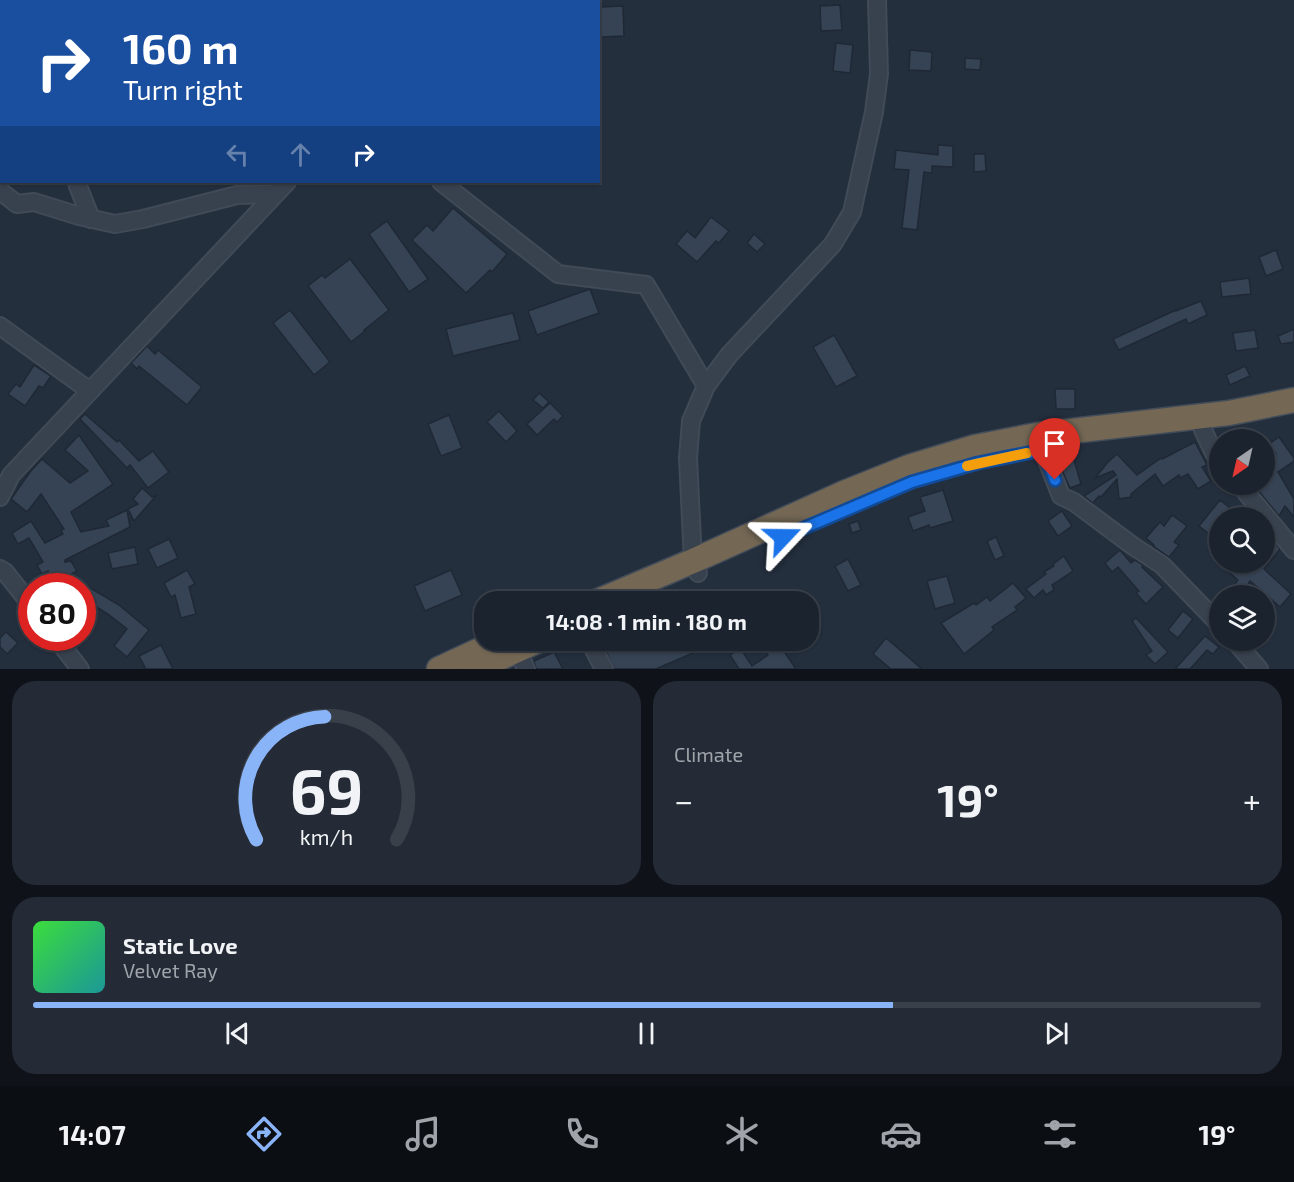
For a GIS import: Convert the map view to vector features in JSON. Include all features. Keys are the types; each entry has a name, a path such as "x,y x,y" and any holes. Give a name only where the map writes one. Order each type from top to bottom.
{"highway":[{"path":"1040,443 1201,418 1294,400"},
{"path":"649,591 844,493 909,467 975,447 1203,430 1294,413"},
{"path":"627,591 695,567"},
{"path":"439,669 510,651"},
{"path":"476,669 512,651"}],"street":[{"path":"695,567 688,458 691,421 706,386 729,355 833,244 852,212 879,74 877,0"},
{"path":"77,183 91,219"},
{"path":"442,183 558,274 646,285 706,386"},
{"path":"0,191 17,204 34,202 116,224 237,195 281,188"},
{"path":"0,497 10,476 281,188"},
{"path":"0,327 90,391"},
{"path":"1203,430 1209,443"},
{"path":"1040,443 1061,496 1074,502 1162,565 1209,614"},
{"path":"1248,495 1294,550"},
{"path":"2,568 18,588"},
{"path":"66,651 80,669"},
{"path":"595,651 604,669"},
{"path":"1243,651 1259,669"}],"building":[{"path":"840,5 842,30 821,31 820,6"},
{"path":"623,6 624,36 601,37 601,7"},
{"path":"836,43 853,45 850,73 833,71"},
{"path":"910,50 932,52 931,71 909,70"},
{"path":"965,58 981,59 980,70 965,69"},
{"path":"938,145 953,146 953,167 932,166 932,173 924,172 917,230 902,228 909,170 894,169 896,150 938,155"},
{"path":"974,154 985,154 986,171 974,172"},
{"path":"453,208 507,254 492,272 490,270 466,293 412,240 427,225 433,231"},
{"path":"711,217 729,231 719,243 716,241 697,262 676,244 687,231 695,238"},
{"path":"387,221 428,279 409,292 369,234"},
{"path":"754,234 765,244 757,252 747,243"},
{"path":"1276,250 1283,269 1266,276 1259,257"},
{"path":"350,259 389,310 351,342 308,286 322,275 325,278"},
{"path":"1249,278 1251,294 1222,297 1220,282"},
{"path":"590,289 599,313 537,335 528,311"},
{"path":"1201,301 1207,315 1188,324 1186,319 1119,350 1113,339 1176,310"},
{"path":"290,310 330,362 314,375 273,323"},
{"path":"513,313 520,340 453,356 446,329"},
{"path":"1294,329 1294,342 1281,344 1278,336"},
{"path":"1255,330 1258,348 1236,351 1233,333"},
{"path":"834,335 857,376 836,387 813,347"},
{"path":"147,346 155,354 158,350 202,387 187,405 139,366 137,369 131,363"},
{"path":"34,365 51,376 43,388 39,386 25,406 8,394 16,384 20,387"},
{"path":"1245,366 1250,376 1230,385 1226,375"},
{"path":"1055,389 1075,389 1075,409 1056,409"},
{"path":"539,393 549,402 543,408 533,400"},
{"path":"550,403 563,416 557,422 554,419 537,435 527,424"},
{"path":"499,411 517,431 506,442 487,422"},
{"path":"85,414 117,442 119,440 139,461 153,451 169,472 148,488 130,465 127,468 80,419"},
{"path":"449,415 462,448 441,456 428,424"},
{"path":"79,435 113,484 71,512 81,532 109,526 106,520 127,510 130,527 65,560 65,562 71,561 77,571 73,573 49,573 48,571 41,573 37,565 43,562 29,538 18,544 12,533 31,521 45,543 63,534 61,530 64,529 41,494 27,512 11,499 42,459 70,483 88,471 65,450"},
{"path":"1279,437 1294,458 1294,461 1278,472 1294,499 1294,517 1285,506 1279,516 1275,507 1272,507 1262,495 1275,495 1275,440"},
{"path":"1195,442 1207,465 1202,467 1209,478 1209,482 1198,489 1188,474 1180,478 1179,475 1163,486 1155,474 1131,494 1131,497 1119,499 1117,479 1093,503 1084,496 1116,475 1113,471 1095,478 1117,454 1137,475"},
{"path":"1074,460 1081,484 1070,488 1060,466"},
{"path":"142,488 152,497 156,496 134,521 128,509 138,504 133,499"},
{"path":"943,490 953,521 930,528 929,525 913,531 908,517 925,511 920,497"},
{"path":"1220,500 1229,507 1214,507"},
{"path":"1062,511 1072,526 1058,536 1048,521"},
{"path":"1209,514 1209,534 1199,526"},
{"path":"1172,515 1187,526 1174,542 1179,545 1169,557 1146,538 1160,522 1164,526"},
{"path":"858,521 861,530 852,533 849,524"},
{"path":"996,537 1004,556 995,560 987,541"},
{"path":"169,539 178,558 157,568 148,549"},
{"path":"1275,543 1280,549 1275,555"},
{"path":"135,547 138,564 112,569 108,553"},
{"path":"1120,550 1131,563 1135,560 1143,565 1142,567 1163,587 1146,604 1136,593 1139,591 1118,567 1112,572 1105,563"},
{"path":"1064,556 1073,571 1052,585 1054,590 1046,595 1043,590 1034,598 1026,589"},
{"path":"848,559 861,585 848,591 835,566"},
{"path":"187,570 195,584 189,587 196,614 181,618 175,595 171,597 164,583"},
{"path":"451,570 462,595 425,611 414,586"},
{"path":"1230,573 1268,573 1291,594 1280,607 1275,603 1275,585 1255,585 1250,581 1248,585 1234,585 1238,580"},
{"path":"947,576 955,603 935,609 927,581"},
{"path":"1013,583 1026,598 1015,607 1017,610 992,627 994,630 964,654 941,623 987,597 990,601"},
{"path":"96,591 119,605 149,630 127,657 114,646 127,629 96,607"},
{"path":"1183,611 1193,619 1178,638 1168,630"},
{"path":"1136,618 1168,652 1155,664 1146,655 1152,651 1132,621"},
{"path":"6,632 18,643 7,654 0,647 0,638"},
{"path":"1205,636 1209,639 1209,651 1216,651 1213,654 1207,650 1190,669 1175,669"},
{"path":"886,638 922,669 891,669 873,654"},
{"path":"161,645 173,669 146,669 139,656"},
{"path":"606,651 692,651 693,653 656,669 614,669"},
{"path":"732,651 742,651 752,666 768,655 770,651 784,651 796,669 739,669 730,655 733,653"},
{"path":"554,652 563,669 536,669 534,661"}],"slow traffic":[{"path":"967,466 1027,453"}],"route":[{"path":"783,537 912,482 978,463 1043,450 1055,480"}]}
